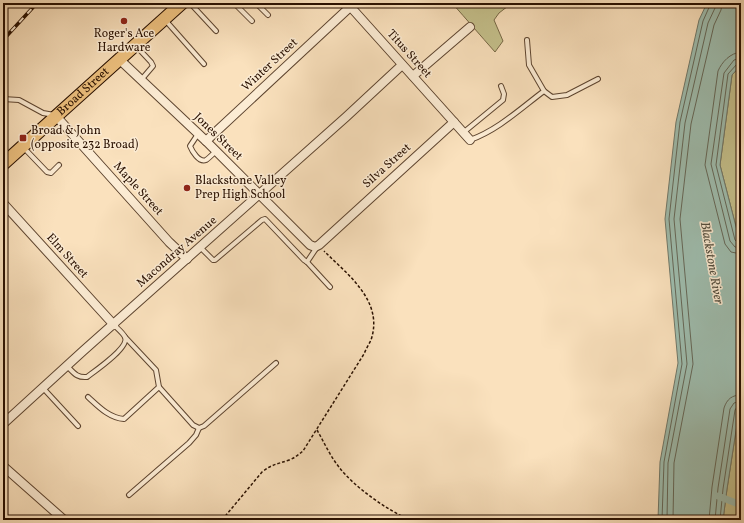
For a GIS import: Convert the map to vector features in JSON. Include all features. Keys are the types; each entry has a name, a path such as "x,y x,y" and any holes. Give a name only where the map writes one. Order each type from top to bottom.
{"main road":[{"name":"Broad Street","path":"3,164 181,4"}],"street":[{"name":"Titus Street","path":"349,5 454,122"},
{"name":"Winter Street","path":"206,141 349,5"},
{"path":"413,76 470,27"},
{"name":"Jones Street","path":"119,59 206,141 310,245 315,247 318,245"},
{"name":"Macondray Avenue","path":"3,424 402,65"},
{"name":"Maple Street","path":"56,116 169,242 187,259"},
{"path":"454,122 470,140"},
{"name":"Silva Street","path":"318,245 454,122"},
{"name":"Elm Street","path":"3,203 114,325"},
{"path":"3,466 63,519"}],"lane":[{"path":"234,3 252,21"},
{"path":"256,3 268,15"},
{"path":"181,4 216,31"},
{"path":"164,19 204,64"},
{"path":"527,40 529,65 544,91 552,97 567,95 598,78"},
{"path":"135,45 151,62 152,66 141,80"},
{"path":"463,132 503,100 504,94 501,86"},
{"path":"470,140 495,129 544,91"},
{"path":"3,99 18,100 43,113 56,116"},
{"path":"198,134 190,146 191,150 198,158 206,160 216,151"},
{"path":"23,146 47,172 51,173 59,165"},
{"path":"200,247 213,260 215,260 264,219 304,260 308,262 330,287"},
{"path":"308,262 318,245"},
{"path":"114,325 156,370 159,387 193,425 199,428"},
{"path":"67,366 77,376 81,378 87,377 121,349 126,342 125,337"},
{"path":"129,495 189,443 196,435 199,428 204,426 276,363"},
{"path":"88,397 102,410 124,419 159,387"},
{"path":"43,388 78,426"}],"path":[{"path":"222,520 262,472 269,466 296,457 303,451 364,354 371,339 373,328 372,314 369,301 364,292 318,245"},
{"path":"317,430 338,467 357,485 397,514 410,520"}],"shaded area":[{"path":"452,3 512,3 499,13 494,20 503,41 495,52 463,15"},
{"path":"741,65 741,246 720,165 732,75"},
{"path":"741,398 741,520 723,520 727,489"}],"water":[{"name":"Blackstone River","path":"707,3 741,3 741,65 732,75 720,165 741,246 741,398 723,520 658,520 660,462 678,363 665,219 676,122 699,20"}],"waterway":[{"path":"718,496 741,505"}],"railway":[{"path":"3,40 37,3"}],"place":[{"name":"Roger's Ace Hardware","path":"124,21"},
{"name":"Broad & John (opposite 232 Broad)","path":"23,138"},
{"name":"Blackstone Valley Prep High School","path":"187,188"}]}
